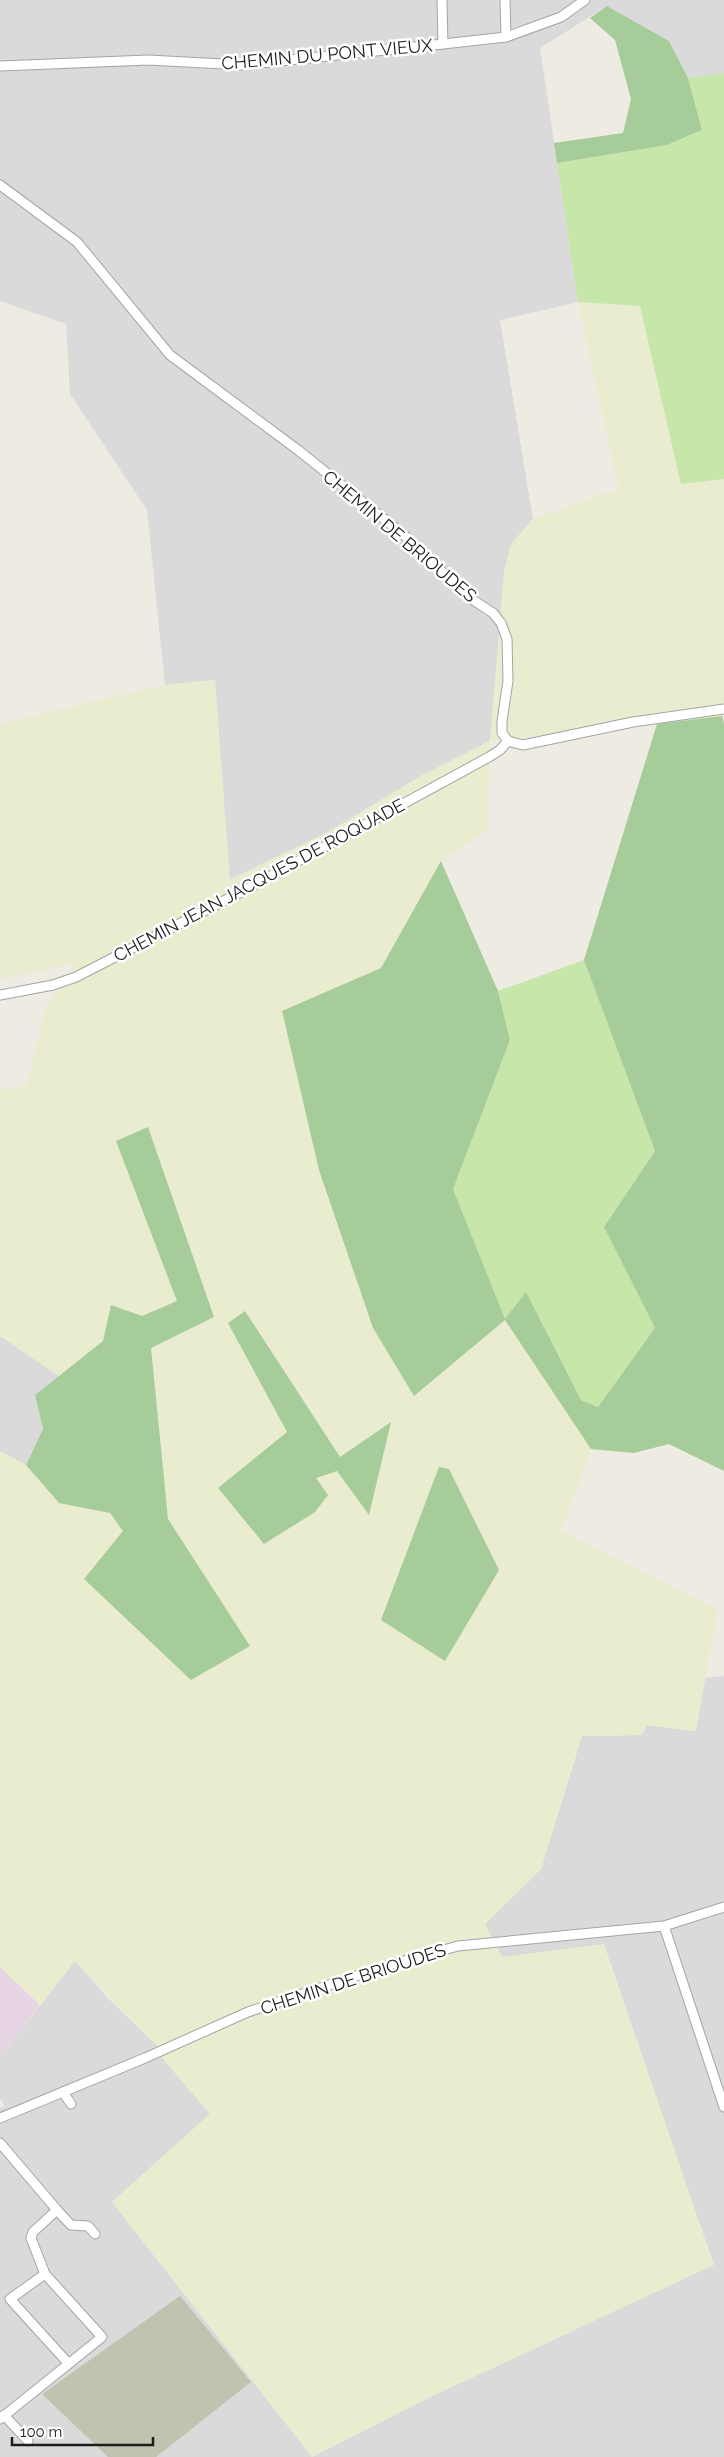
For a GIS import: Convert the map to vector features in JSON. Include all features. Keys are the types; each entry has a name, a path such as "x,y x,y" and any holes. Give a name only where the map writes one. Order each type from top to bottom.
{"street":[{"path":"442,0 444,44"},
{"path":"504,0 506,37"},
{"name":"CHEMIN DU PONT VIEUX","path":"0,66 148,60 242,65 444,44 506,37 561,17 585,0"},
{"name":"CHEMIN DE BRIOUDES","path":"0,185 77,242 170,354 298,450 404,535 467,596 493,612 501,623 507,638 508,681 502,732 508,741"},
{"path":"508,741 516,745 523,745 632,722 724,709"},
{"name":"CHEMIN JEAN JACQUES DE ROQUADE","path":"0,995 53,985 76,977 376,819 489,757 500,750 508,741"},
{"name":"CHEMIN DE BRIOUDES","path":"0,2118 248,2012 390,1965 458,1946 664,1926 724,1907"},
{"path":"664,1926 724,2107"},
{"path":"63,2092 70,2104"},
{"path":"0,2143 71,2225 88,2226 95,2234"},
{"path":"28,2441 2,2417 102,2337 44,2274 31,2238 33,2232 57,2210"},
{"path":"44,2274 10,2299 68,2363"}],"shaded area":[{"path":"0,0 724,0 724,73 688,78 669,41 607,6 540,48 578,302 500,320 533,519 511,544 497,700 490,741 419,777 330,831 229,880 215,680 165,685 147,510 70,394 66,324 0,301"},
{"path":"578,302 640,306 681,484 724,479 724,716 490,741 504,571 511,544 533,519 619,489"},
{"path":"215,680 230,880 330,831 419,777 490,741 488,829 441,861 381,968 282,1012 319,1170 373,1328 414,1395 505,1320 591,1449 561,1531 718,1609 696,1731 646,1725 642,1735 582,1736 541,1869 485,1924 502,1957 604,1944 714,2265 430,2397 312,2457 112,2202 210,2114 163,2059 156,2044 75,1961 40,2005 0,1967 0,1451 26,1465 59,1503 110,1513 124,1531 249,1646 168,1519 151,1347 214,1316 148,1127 117,1141 178,1301 142,1316 112,1306 103,1341 59,1376 0,1336 0,1090 27,1086 45,1010 75,963 0,980 0,724 165,685","holes":["245,1311 340,1457 390,1422 369,1514 337,1471 315,1478 219,1488 287,1432"]},
{"path":"0,1336 59,1376 35,1395 43,1429 26,1465 0,1451"},
{"path":"724,1676 724,2457 312,2457 430,2397 577,2329 502,1957 485,1924 541,1869 582,1736 642,1735 646,1725 695,1731 704,1678"},
{"path":"75,1961 106,1996 156,2045 163,2059 210,2114 112,2202 312,2457 0,2457 0,2108 5,2106 0,2098 0,2057"},
{"path":"0,1967 40,2005 0,2057"},
{"path":"180,2296 251,2382 156,2457 108,2457 42,2394"}],"green space":[{"path":"607,6 669,41 688,78 702,130 667,145 557,163 554,143 623,133 631,99 615,40 590,18"},
{"path":"724,73 724,479 681,484 640,306 578,302 557,163 667,145 702,130 688,78"},
{"path":"722,716 724,723 724,1471 669,1444 634,1453 591,1449 505,1320 414,1396 373,1328 319,1170 282,1011 381,968 441,861 498,991 510,1040 453,1189 505,1319 526,1292 581,1400 598,1407 655,1328 604,1227 655,1151 584,960 657,724"},
{"path":"584,960 655,1151 604,1227 655,1328 598,1407 581,1400 526,1293 505,1320 453,1189 510,1040 498,991"},
{"path":"148,1127 214,1317 151,1348 168,1519 250,1646 191,1680 84,1579 123,1531 110,1513 59,1503 26,1465 43,1429 35,1395 103,1341 111,1305 142,1316 177,1301 116,1141"},
{"path":"245,1311 340,1457 391,1422 369,1515 337,1471 316,1478 328,1495 315,1512 264,1544 218,1488 287,1432 228,1323"},
{"path":"439,1467 449,1469 499,1570 445,1661 381,1620"}]}
